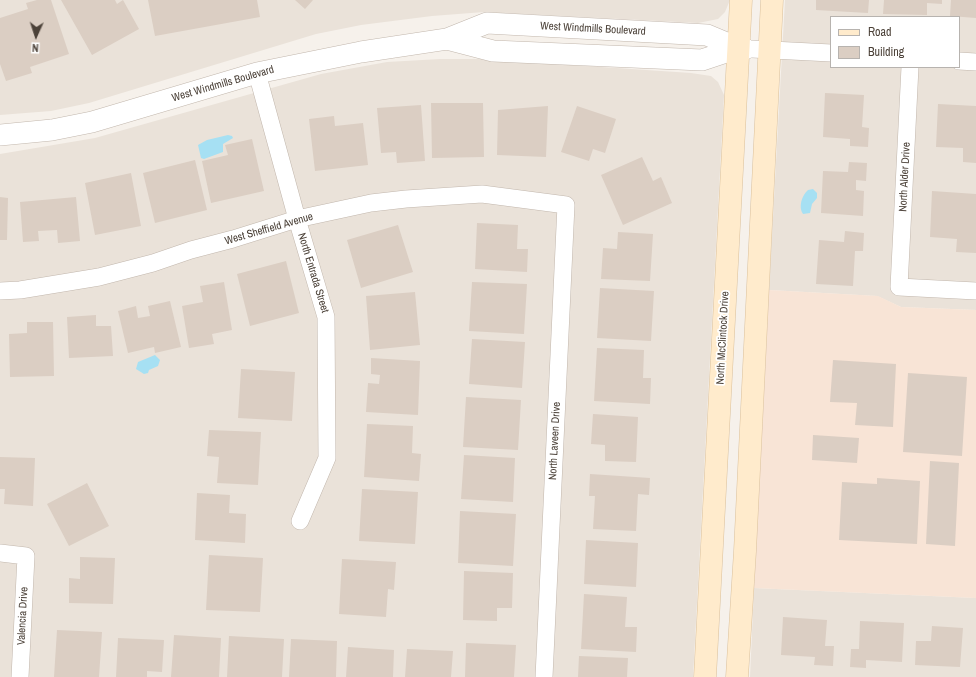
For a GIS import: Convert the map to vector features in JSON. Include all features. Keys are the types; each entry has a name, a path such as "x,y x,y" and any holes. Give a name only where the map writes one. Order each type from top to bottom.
{"main road":[{"name":"North McClintock Drive","path":"737,677 745,551 753,49 741,0"},
{"name":"North McClintock Drive","path":"705,677 753,49 772,0"}],"street":[{"name":"West Windmills Boulevard","path":"0,135 52,130 114,116 257,73 362,52 447,39 486,23 707,35 753,49"},
{"path":"753,49 830,53"},
{"path":"960,61 976,62"},
{"name":"North Alder Drive","path":"910,68 899,287 976,291"},
{"name":"North Entrada Street","path":"257,73 296,219 326,317 327,458 300,521"},
{"name":"West Sheffield Avenue","path":"0,291 20,290 99,277 154,263 191,250 233,239 296,219 371,203 406,198 482,194 566,205"},
{"name":"North Laveen Drive","path":"544,677 566,205"},
{"name":"Valencia Drive","path":"0,553 26,556 20,677"}],"shaded area":[{"path":"0,0 730,0 725,12 718,19 698,23 484,12 432,16 361,25 316,34 89,103 51,111 0,115"},
{"path":"785,0 976,0 976,310 901,307 877,296 769,290"},
{"path":"440,59 481,59 691,73 711,76 718,82 724,95 693,677 0,677 0,154 95,138 321,74 387,62"},
{"path":"769,290 878,296 901,307 976,310 976,598 754,588"},
{"path":"754,588 976,598 976,677 750,677"}],"water":[{"path":"228,135 232,136 233,138 223,144 223,152 204,159 201,158 198,145 207,140"},
{"path":"813,189 817,193 817,198 812,204 810,213 803,214 801,208 802,198 808,190"},
{"path":"155,355 160,360 158,366 144,374 136,369 138,362"}],"building":[{"path":"37,0 51,0 69,54 30,67 32,73 6,81 0,64 0,18 28,9 26,3"},
{"path":"61,0 115,0 117,4 123,0 139,29 92,55"},
{"path":"148,0 257,0 260,17 155,36"},
{"path":"295,0 313,0 305,9"},
{"path":"816,0 869,0 868,13 816,10"},
{"path":"884,0 942,0 942,4 927,3 927,15 883,14"},
{"path":"951,0 976,0 976,18 950,16"},
{"path":"825,93 864,95 862,127 869,128 868,147 850,146 850,139 823,137"},
{"path":"431,103 483,103 484,157 432,158"},
{"path":"938,104 976,106 976,163 963,162 963,148 936,147"},
{"path":"421,105 425,161 397,163 396,152 381,153 377,108"},
{"path":"548,106 546,157 497,155 498,110"},
{"path":"577,106 616,119 605,153 593,149 589,161 561,152"},
{"path":"334,116 335,126 363,123 368,165 315,171 309,119"},
{"path":"252,139 264,191 211,203 202,161 228,155 225,145"},
{"path":"642,157 653,181 661,177 672,203 623,225 601,175"},
{"path":"195,160 207,210 155,223 143,173"},
{"path":"849,162 867,163 866,181 856,180 856,190 864,191 863,216 821,213 823,171 848,172"},
{"path":"131,173 141,226 95,235 85,183"},
{"path":"932,191 976,194 976,253 956,252 957,239 930,237"},
{"path":"0,197 8,198 7,240 0,240"},
{"path":"76,197 80,241 58,243 57,230 38,231 39,241 23,242 20,202"},
{"path":"477,223 518,225 517,249 528,249 527,272 475,269"},
{"path":"398,225 413,272 361,288 347,240"},
{"path":"845,231 864,233 863,251 855,251 853,286 816,284 819,240 844,242"},
{"path":"618,232 653,234 650,281 601,279 603,248 617,249"},
{"path":"286,261 299,313 250,326 237,274"},
{"path":"224,282 232,330 212,334 214,344 189,348 182,306 203,302 200,286"},
{"path":"472,282 527,284 524,334 469,331"},
{"path":"600,288 654,291 651,341 597,338"},
{"path":"415,292 420,345 370,350 366,296"},
{"path":"170,301 181,347 155,353 154,347 128,353 118,311 136,306 138,318 150,316 148,306"},
{"path":"96,315 96,326 111,326 113,356 69,358 67,317"},
{"path":"27,322 53,322 54,376 10,377 9,334 27,333"},
{"path":"472,339 525,342 522,388 469,384"},
{"path":"597,348 644,350 643,378 651,378 650,404 594,401"},
{"path":"371,358 420,361 418,415 366,412 368,383 379,384 380,375 371,374"},
{"path":"833,360 896,364 893,427 855,425 857,403 830,402"},
{"path":"241,369 295,372 292,421 238,418"},
{"path":"908,373 967,377 962,456 903,452"},
{"path":"466,397 521,400 518,450 463,447"},
{"path":"593,414 638,417 636,462 605,461 605,445 591,444"},
{"path":"367,424 413,426 412,453 421,454 419,481 364,477"},
{"path":"209,430 261,432 258,485 217,483 219,457 207,456"},
{"path":"813,435 859,438 857,463 812,460"},
{"path":"464,455 515,458 513,502 461,499"},
{"path":"0,457 35,458 33,506 4,504 5,489 0,489"},
{"path":"930,461 959,463 955,546 926,544"},
{"path":"590,474 650,478 649,495 638,494 636,531 593,529 595,496 589,496"},
{"path":"877,478 920,481 917,544 839,540 842,482 877,484"},
{"path":"87,483 109,526 69,546 47,504"},
{"path":"362,489 418,492 415,544 359,541"},
{"path":"197,493 230,495 229,513 246,514 245,543 195,540"},
{"path":"460,511 516,514 513,566 458,563"},
{"path":"586,540 638,543 636,587 584,584"},
{"path":"209,555 263,558 260,612 206,610"},
{"path":"80,557 115,558 113,604 69,603 69,578 80,579"},
{"path":"342,559 396,562 394,590 388,589 386,617 339,614"},
{"path":"464,571 513,573 512,608 497,608 497,621 463,620"},
{"path":"584,594 627,597 625,627 637,627 636,652 581,649"},
{"path":"783,617 827,620 825,646 834,646 833,666 814,665 815,657 781,655"},
{"path":"860,621 904,623 902,662 866,660 866,668 850,667 851,649 859,649"},
{"path":"932,626 963,628 960,667 915,665 916,641 931,641"},
{"path":"57,630 102,632 99,677 54,677"},
{"path":"174,635 221,638 219,677 171,677"},
{"path":"229,636 284,639 282,677 227,677"},
{"path":"118,638 164,640 162,672 147,671 147,677 116,677"},
{"path":"291,639 337,641 336,677 289,677"},
{"path":"466,643 516,645 514,677 465,677"},
{"path":"348,647 394,650 393,677 346,677"},
{"path":"407,649 453,651 451,677 405,677"},
{"path":"579,656 628,658 627,677 578,677"}]}
